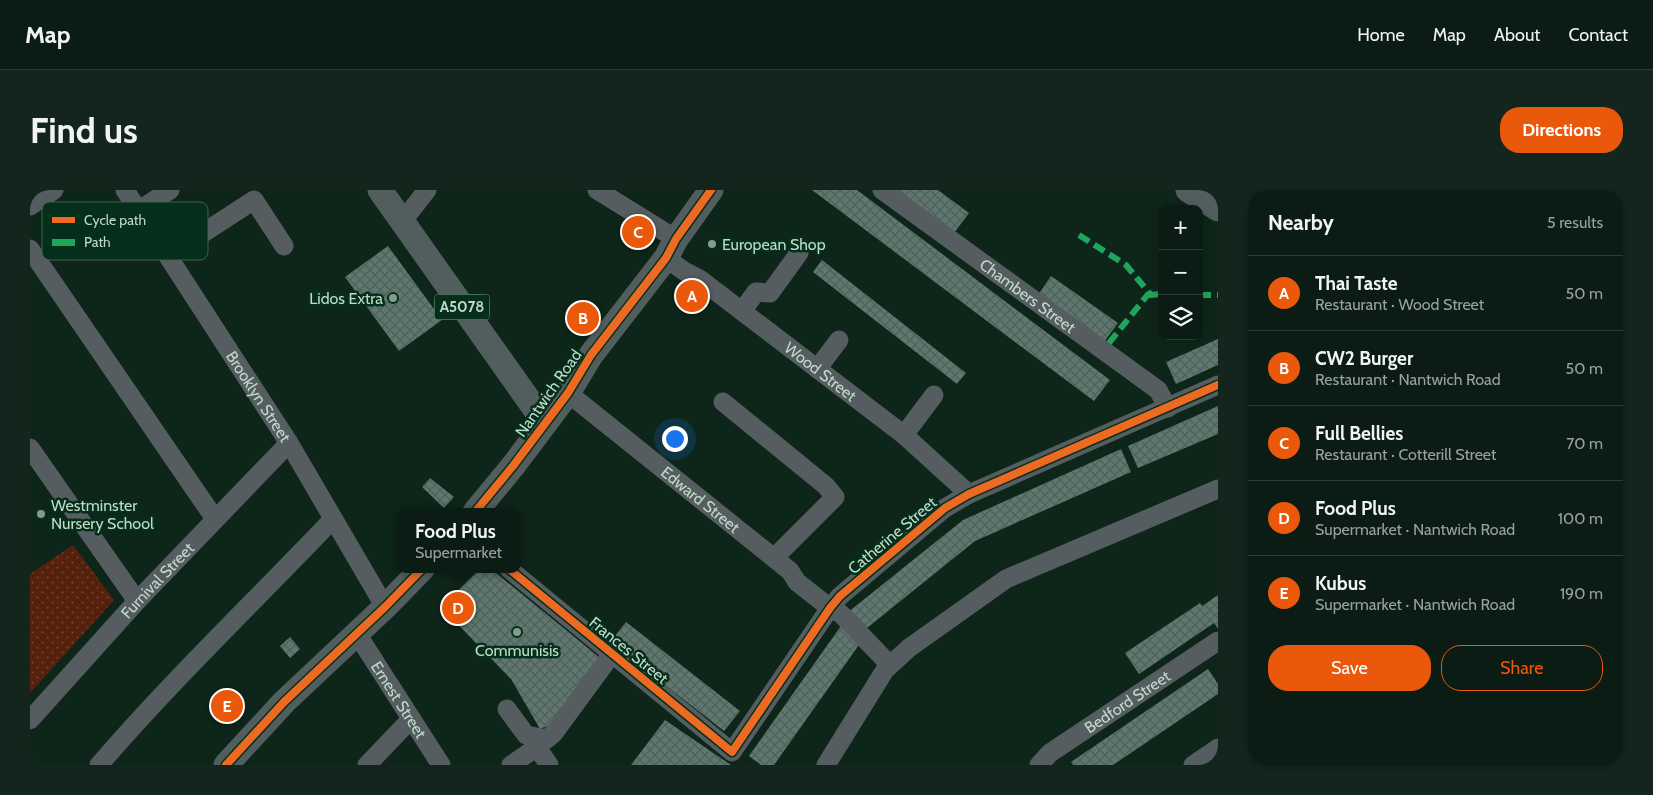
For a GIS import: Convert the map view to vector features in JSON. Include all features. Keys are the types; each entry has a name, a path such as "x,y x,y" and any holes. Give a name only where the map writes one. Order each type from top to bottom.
{"main road":[{"name":"A5078","path":"380,190 545,423"},
{"name":"Nantwich Road","path":"478,508 513,466 568,393 592,355 711,190"},
{"path":"1188,190 1218,209"},
{"path":"226,765 284,702 357,634 418,573"}],"street":[{"path":"30,206 54,190"},
{"name":"Brooklyn Street","path":"125,190 132,202"},
{"path":"152,202 170,190"},
{"path":"402,222 427,190"},
{"name":"Wood Street","path":"597,190 671,248 684,272 701,280 904,434 969,494"},
{"name":"Chambers Street","path":"882,190 1158,390 1168,408"},
{"path":"208,230 254,200 284,246"},
{"path":"30,249 215,519"},
{"path":"742,312 756,292 770,293 798,253"},
{"name":"Brooklyn Street","path":"171,260 288,443 385,607"},
{"path":"817,369 839,340"},
{"name":"Catherine Street","path":"732,752 840,596 938,514 969,494 1218,385"},
{"name":"Edward Street","path":"568,393 790,571 798,582 830,608 841,614 890,665"},
{"path":"904,434 934,395"},
{"path":"722,402 826,486 835,497 774,558"},
{"name":"Furnival Street","path":"30,720 137,600 288,443"},
{"path":"30,448 137,600"},
{"path":"826,765 885,670 909,648 1006,579 1218,489"},
{"path":"99,765 143,716 333,519"},
{"name":"Frances Street","path":"514,573 732,752"},
{"name":"Ernest Street","path":"357,634 441,765"},
{"name":"Bedford Street","path":"1039,765 1050,753 1215,649"},
{"path":"507,709 526,735 547,739 554,733 612,654"},
{"path":"367,765 411,719"},
{"path":"511,765 537,747 550,765"},
{"path":"1193,765 1218,748"}],"shaded area":[{"path":"73,545 114,600 30,693 30,574"}],"building":[{"path":"812,190 857,190 1110,380 1094,401"},
{"path":"894,190 938,190 969,213 954,233"},
{"name":"Lidos Extra","path":"388,246 442,320 399,351 345,277"},
{"path":"822,260 966,373 957,384 813,272"},
{"path":"1051,276 1118,323 1104,342 1038,295"},
{"path":"1218,339 1218,365 1176,384 1166,362"},
{"path":"1218,406 1218,434 1138,468 1128,446"},
{"path":"1121,449 1131,472 975,541 862,632 847,613 963,520"},
{"path":"430,478 454,497 444,508 422,487"},
{"name":"Communisis","path":"476,573 496,573 599,657 548,726 540,729 511,679 441,607"},
{"path":"1218,595 1218,629 1214,623 1139,674 1125,653 1200,603 1202,606"},
{"path":"626,622 740,711 724,731 610,642"},
{"path":"843,623 861,642 774,765 761,765 749,756"},
{"path":"290,637 300,649 290,658 280,646"},
{"path":"1208,669 1218,684 1218,694 1113,765 1073,765 1071,762"},
{"path":"665,720 731,765 631,765"}],"marked path":[{"path":"1079,235 1126,265 1151,295 1158,294"},
{"path":"1109,343 1149,293"},
{"path":"1203,295 1218,295"}],"cycle path":[{"path":"478,508 513,466 568,393 591,355 666,258 676,239 711,190"},
{"path":"514,573 732,752 840,596 945,508 969,494 1218,385"},
{"path":"226,765 284,702 385,607 418,573"}],"place":[{"name":"Full Bellies","path":"638,232"},
{"name":"European Shop","path":"712,244"},
{"name":"Thai Taste","path":"692,296"},
{"name":"Lidos Extra","path":"393,298"},
{"name":"CW2 Burger","path":"583,318"},
{"name":"Westminster Nursery School","path":"41,514"},
{"name":"Food Plus","path":"458,608"},
{"name":"Communisis","path":"517,632"},
{"name":"Kubus","path":"227,706"}]}
